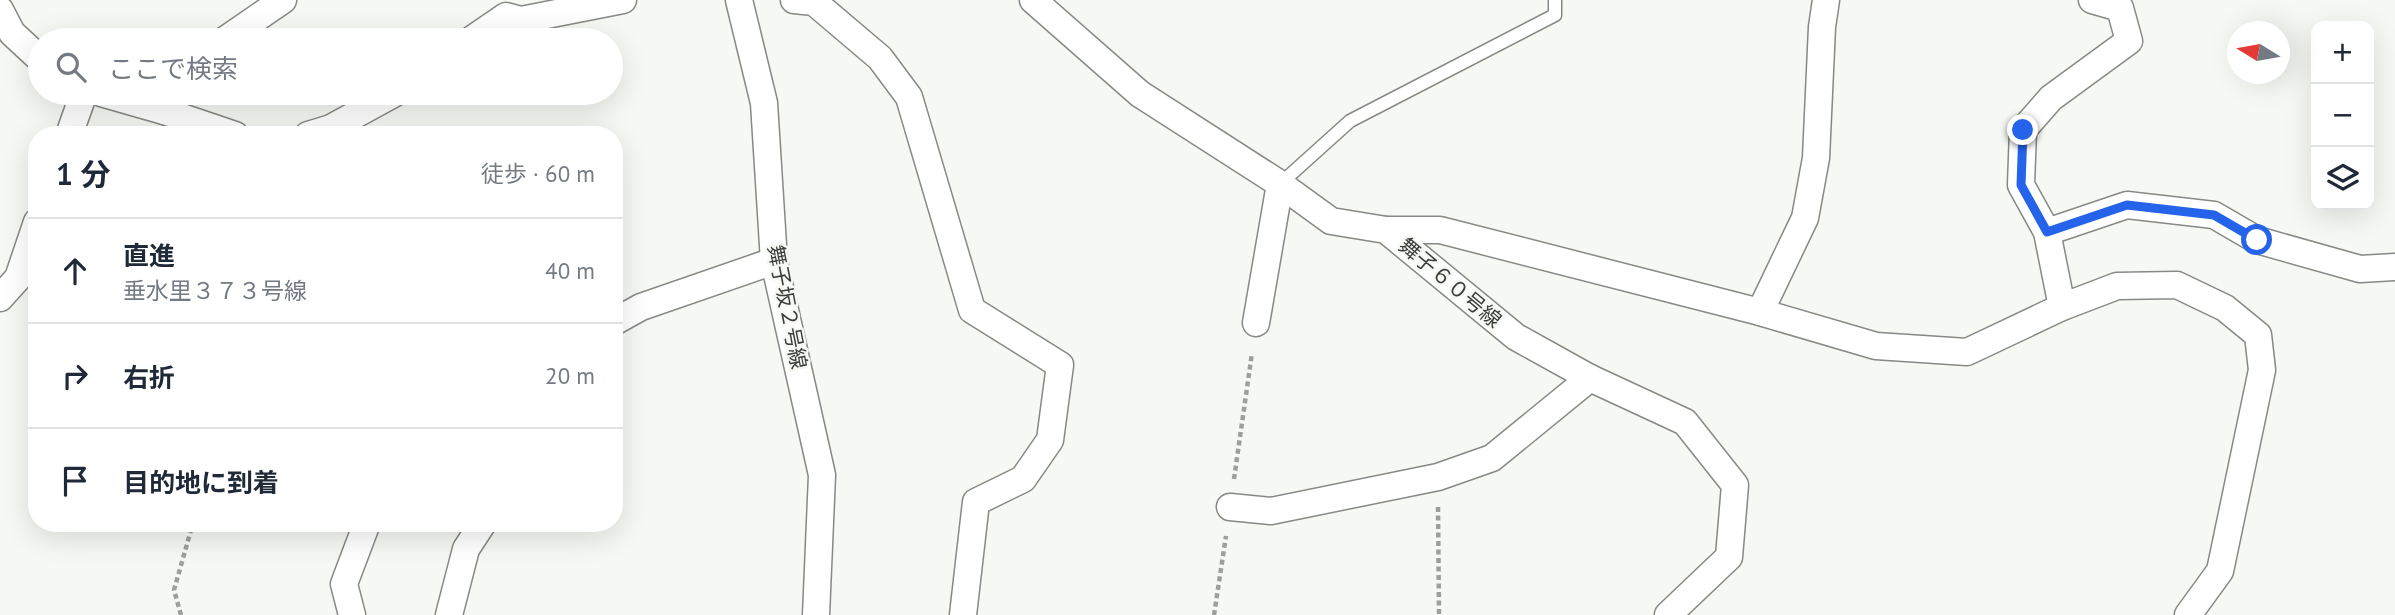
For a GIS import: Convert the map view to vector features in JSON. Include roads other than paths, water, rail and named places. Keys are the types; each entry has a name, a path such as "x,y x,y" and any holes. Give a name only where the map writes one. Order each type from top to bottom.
{"street":[{"path":"243,28 284,0"},
{"path":"488,28 506,16 521,20 623,0"},
{"name":"舞子坂２号線","path":"739,0 764,103 774,261 822,475 816,615"},
{"path":"794,0 814,2 880,58 909,97 972,310 1060,365 1050,440 1023,479 976,502 963,615"},
{"name":"舞子６０号線","path":"1033,0 1140,94 1331,220 1386,230 1516,337 1590,378 1685,422 1735,485 1729,556 1668,615"},
{"path":"1760,312 1805,218 1816,158 1825,0"},
{"path":"2062,307 2047,232 2021,185 2023,130 2051,98 2129,41 2120,8 2092,0"},
{"path":"0,10 12,33 28,48"},
{"path":"72,126 80,105"},
{"path":"175,105 217,126"},
{"path":"335,126 373,105"},
{"path":"1256,323 1280,184"},
{"path":"2047,232 2127,205 2214,215 2257,240 2360,269 2395,267"},
{"path":"1386,230 1440,230 1760,312 1876,346 1968,352 2062,307 2117,286 2177,285 2225,308 2258,335 2262,370 2220,571 2188,615"},
{"path":"0,298 18,278 28,249"},
{"path":"623,317 641,307 774,261"},
{"path":"1230,507 1271,511 1438,477 1492,458 1590,378"},
{"path":"352,615 344,584 364,532"},
{"path":"449,615 466,549 477,532"}],"lane":[{"path":"1280,184 1350,121 1555,15 1555,0"}]}
